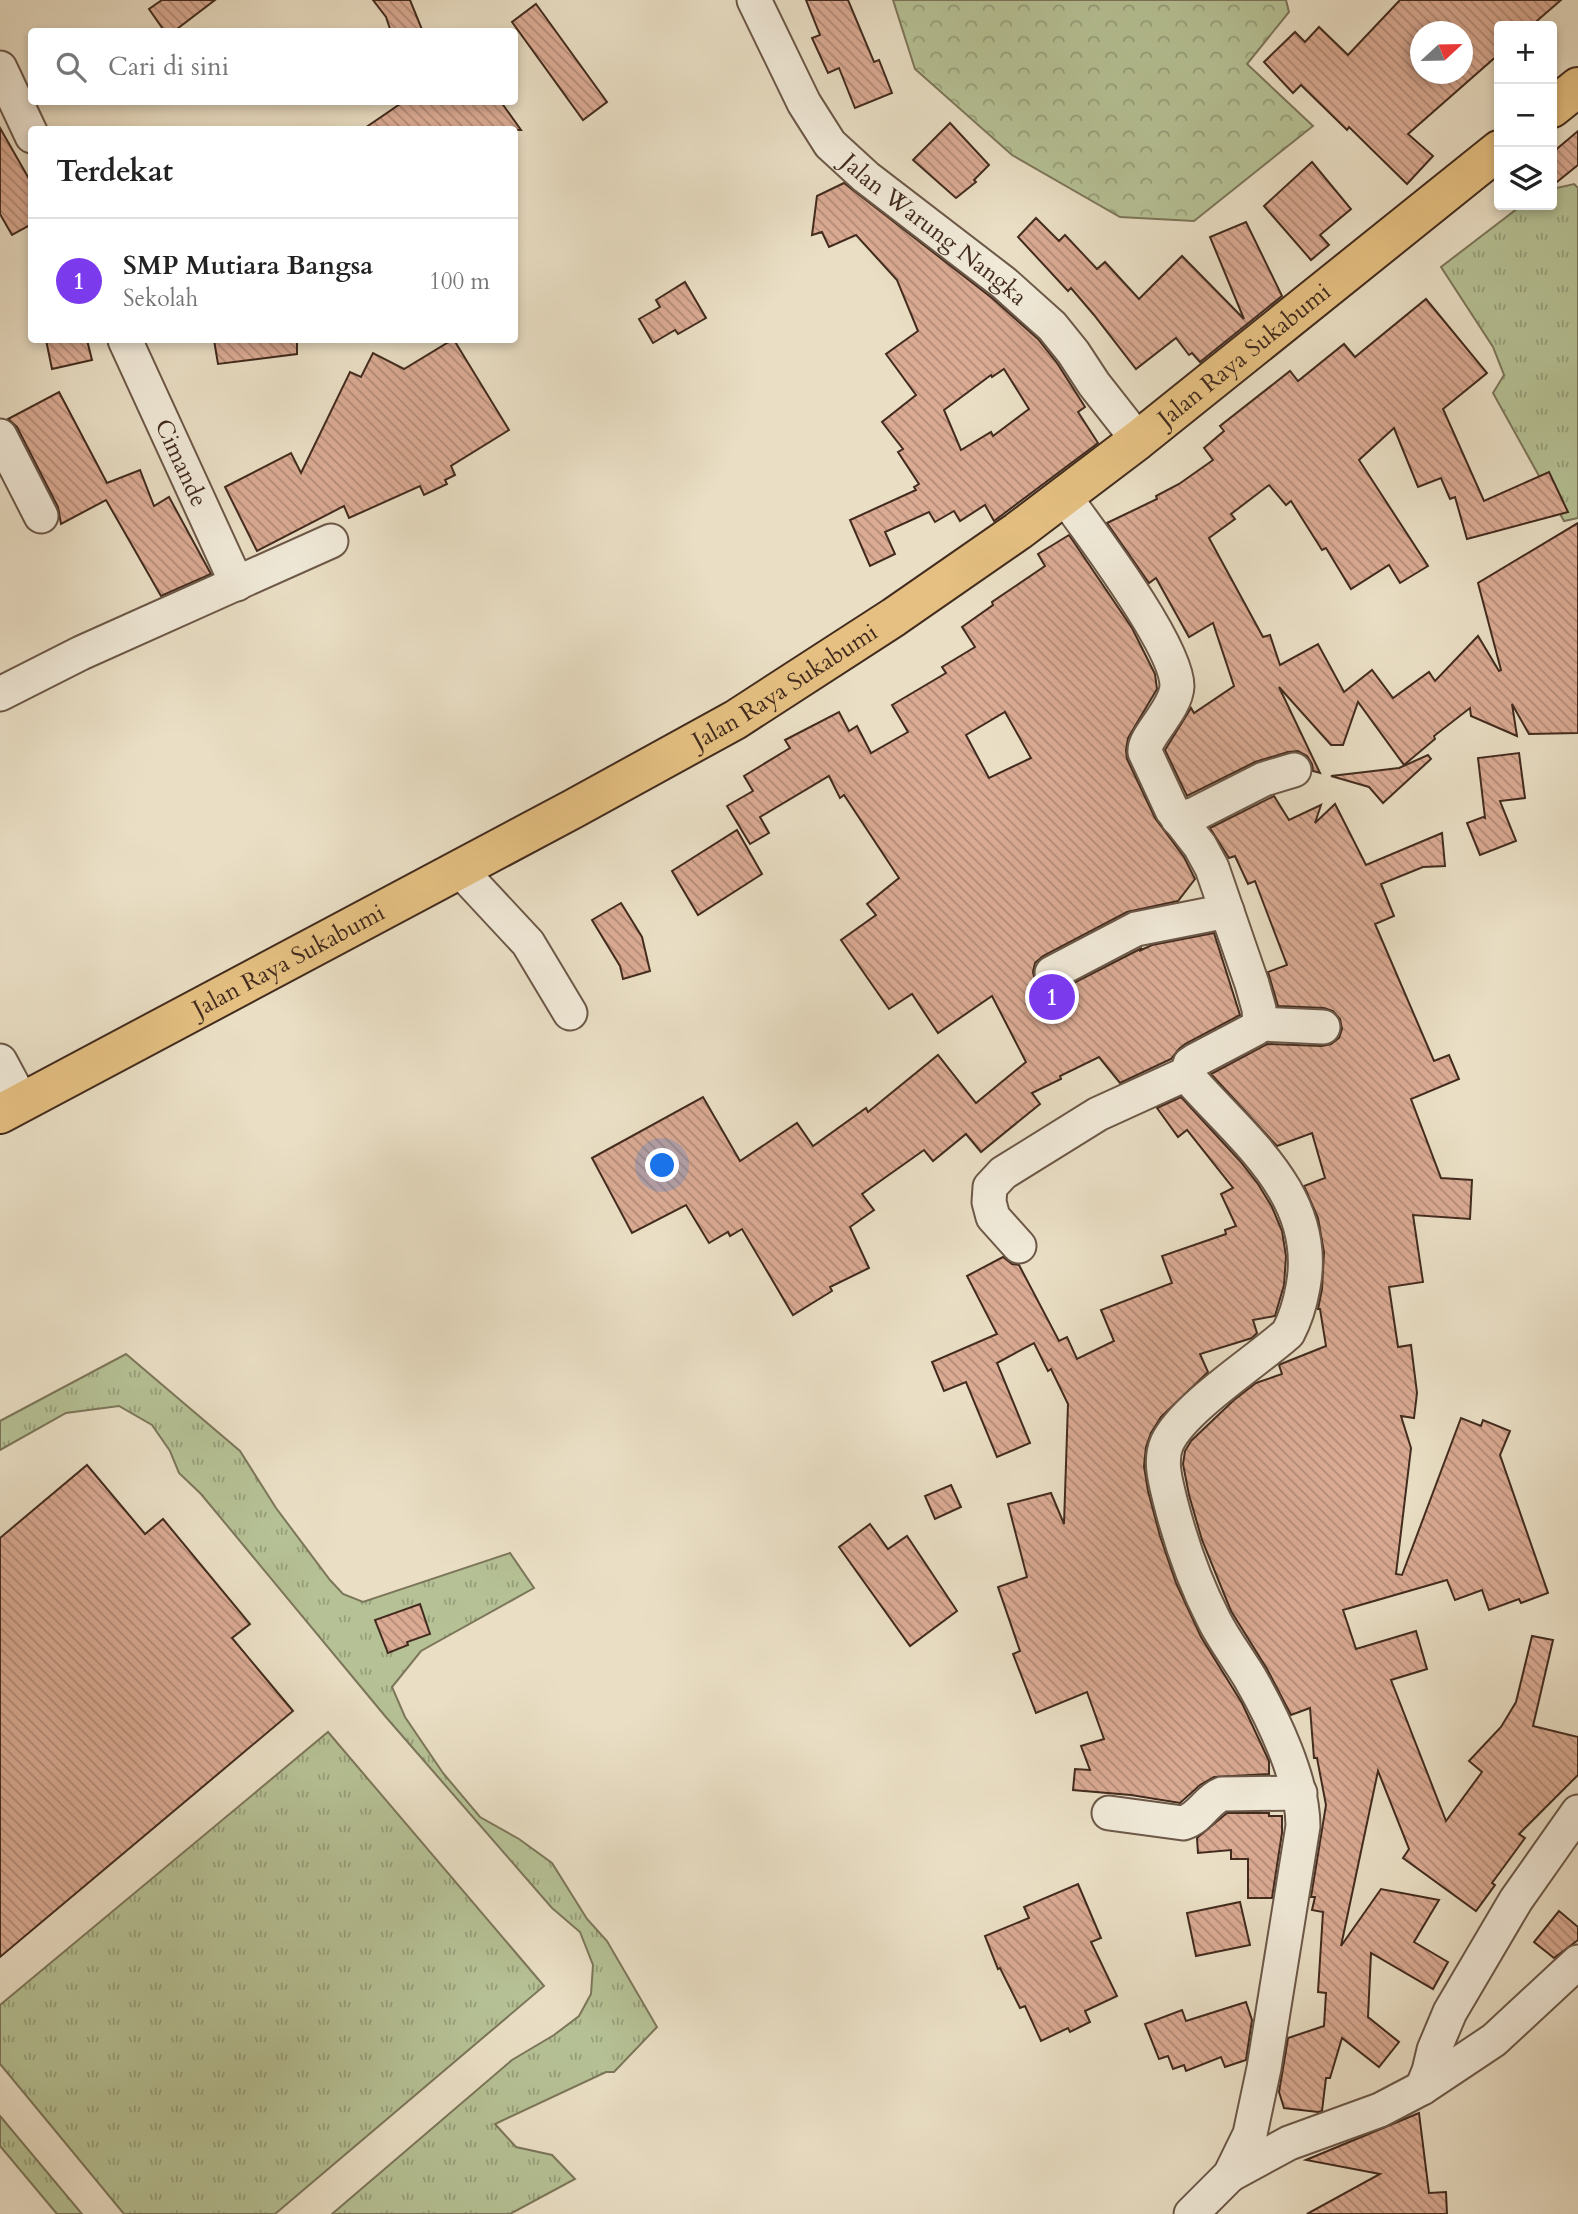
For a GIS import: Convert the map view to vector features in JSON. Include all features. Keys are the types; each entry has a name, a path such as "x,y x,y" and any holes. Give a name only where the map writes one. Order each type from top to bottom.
{"highway":[{"path":"1557,104 1578,87"},
{"name":"Jalan Raya Sukabumi","path":"11,1108 460,870 735,720 894,618 1138,440 1494,154"}],"street":[{"name":"Jalan Warung Nangka","path":"754,0 804,103 835,149 866,177 1004,283 1052,326 1138,440"},
{"path":"0,68 19,130"},
{"name":"Cimande","path":"126,343 237,584"},
{"path":"0,436 41,516"},
{"path":"1064,496 1132,592 1175,671 1177,687 1173,702 1144,748 1178,819 1206,856 1252,984 1260,1024"},
{"path":"0,694 81,653 331,541"},
{"path":"1178,819 1195,814 1264,779 1294,770"},
{"path":"460,870 528,943 570,1013"},
{"path":"1052,973 1136,929 1227,911"},
{"path":"1230,2175 1245,2145 1257,2108 1303,1826 1303,1808 1300,1793 1260,1697 1214,1620 1201,1591 1173,1513 1163,1460 1167,1444 1195,1409 1288,1333 1296,1319 1300,1303 1306,1270 1306,1241 1299,1215 1270,1167 1191,1080 1188,1073 1190,1064 1247,1035 1260,1024 1323,1027"},
{"path":"0,1061 11,1108"},
{"path":"1019,1246 993,1217 989,1202 990,1187 1003,1173 1098,1114 1188,1073"},
{"path":"1109,1813 1183,1823 1194,1820 1214,1797 1223,1794 1300,1793"},
{"path":"1422,2088 1450,2012 1516,1900 1578,1812"},
{"path":"1191,2214 1230,2175 1289,2143 1380,2110 1422,2088 1494,2040 1578,1962"}],"green space":[{"path":"893,0 1286,0 1289,12 1247,64 1313,126 1194,221 1120,217 1012,155 915,69"},
{"path":"1574,184 1578,188 1578,518 1564,521 1493,393 1504,375 1493,347 1441,267 1515,210 1557,210 1557,188"},
{"path":"126,1354 240,1451 276,1508 343,1594 363,1602 510,1553 534,1588 421,1651 392,1687 405,1717 443,1773 480,1817 519,1839 552,1863 587,1919 607,1941 657,2027 614,2072 606,2072 495,2124 516,2147 552,2155 575,2179 510,2214 332,2214 512,2060 554,2035 579,2016 591,1994 593,1965 580,1932 552,1908 385,1716 201,1494 179,1473 170,1451 152,1425 119,1406 66,1413 0,1450 0,1421"},
{"path":"328,1732 544,1986 275,2214 124,2214 0,2064 0,2005"},
{"path":"0,2116 82,2214 57,2214 0,2146"}],"building":[{"path":"162,0 215,0 178,28 162,28 149,9"},
{"path":"373,0 410,0 421,28 390,28 386,17"},
{"path":"806,0 848,0 874,62 879,60 892,93 855,108 839,68 828,73 812,38 820,35"},
{"path":"1400,0 1561,0 1537,21 1494,21 1494,58 1473,77 1473,21 1410,21 1410,84 1465,84 1408,134 1433,156 1407,184 1301,85 1293,93 1264,62 1295,32 1305,42 1319,27 1348,55"},
{"path":"536,4 607,102 583,120 512,22"},
{"path":"399,105 503,105 521,130 518,130 518,126 368,126"},
{"path":"950,123 989,165 974,180 976,182 956,198 913,160"},
{"path":"0,128 28,177 28,226 12,235 0,214"},
{"path":"1578,131 1578,165 1557,182 1557,149"},
{"path":"1312,162 1351,209 1320,235 1329,245 1311,260 1264,206"},
{"path":"844,183 992,298 1038,339 1057,363 1085,407 1078,412 1098,443 994,521 985,505 960,521 954,511 935,522 929,512 885,532 895,554 870,566 850,520 916,490 914,487 919,484 898,452 903,449 882,422 916,395 886,354 918,331 897,280 856,235 829,247 822,232 812,235 817,196","holes":["1004,369 1029,409 993,436 991,432 961,450 944,410 991,375 992,377"]},
{"path":"1036,218 1059,241 1065,235 1097,269 1105,262 1139,299 1182,256 1244,319 1210,237 1246,222 1282,296 1200,362 1192,353 1189,355 1176,338 1136,369 1071,288 1068,291 1018,237"},
{"path":"685,282 706,318 678,334 675,330 653,343 639,319 660,307 656,300"},
{"path":"1426,299 1487,373 1443,409 1484,501 1549,472 1568,512 1467,539 1455,497 1450,499 1441,478 1418,487 1394,428 1359,460 1428,566 1400,583 1389,565 1351,589 1326,548 1322,550 1291,501 1286,505 1269,485 1231,514 1235,519 1209,538 1263,637 1270,635 1280,665 1318,644 1344,692 1372,670 1393,698 1429,672 1435,681 1478,636 1499,671 1501,670 1478,583 1578,523 1578,733 1529,734 1512,704 1517,736 1471,716 1470,708 1434,736 1435,739 1404,765 1358,702 1343,745 1331,745 1279,687 1320,773 1313,771 1307,756 1298,751 1288,752 1255,762 1187,796 1165,750 1191,708 1194,713 1234,686 1213,623 1189,637 1156,578 1149,583 1107,523 1157,499 1156,496 1179,484 1213,460 1204,448 1224,431 1220,426 1290,371 1298,381 1344,344 1355,357"},
{"path":"47,343 88,343 92,360 52,369"},
{"path":"214,343 297,343 297,354 218,364"},
{"path":"447,343 456,343 509,430 451,466 455,475 445,480 447,484 424,495 420,486 349,518 344,506 257,551 225,487 291,453 301,473 350,372 361,377 373,353 404,369"},
{"path":"59,392 107,483 140,470 154,506 169,497 211,574 161,596 106,500 61,524 58,507 17,427 8,419"},
{"path":"1069,535 1132,628 1155,674 1157,689 1128,738 1127,759 1155,818 1184,857 1195,879 1178,901 1127,912 1043,956 1035,963 1035,981 1042,990 1060,990 1142,948 1139,951 1152,945 1214,933 1240,1015 1185,1044 1171,1059 1120,1083 1099,1057 1060,1076 1061,1079 1032,1093 1040,1104 981,1152 966,1134 933,1161 924,1150 862,1194 874,1210 850,1227 869,1268 830,1287 832,1291 793,1315 742,1229 730,1236 728,1232 709,1243 686,1205 632,1233 592,1158 703,1097 740,1161 797,1123 813,1146 866,1108 868,1112 938,1055 976,1103 1026,1062 992,996 938,1033 912,994 889,1009 841,940 876,915 867,904 899,878 844,795 840,798 829,776 760,817 769,833 750,844 727,806 753,791 744,776 790,748 785,740 839,712 849,731 857,726 871,753 908,732 892,705 946,673 942,667 975,647 962,627 993,605 992,602 1045,566 1038,554","holes":["1005,712 1031,758 989,778 966,735"]},
{"path":"1519,753 1525,798 1500,801 1516,841 1480,855 1467,823 1485,818 1478,758"},
{"path":"1428,755 1431,759 1383,803 1369,787 1331,776 1399,768"},
{"path":"1274,796 1289,820 1321,805 1315,823 1335,804 1366,865 1442,833 1445,866 1423,867 1381,884 1394,916 1375,924 1434,1061 1449,1055 1459,1079 1411,1099 1441,1178 1472,1180 1470,1219 1413,1215 1423,1282 1389,1287 1398,1347 1411,1345 1417,1393 1414,1418 1401,1416 1411,1448 1396,1574 1402,1575 1461,1418 1481,1426 1483,1420 1510,1431 1500,1455 1548,1593 1521,1603 1519,1599 1489,1610 1482,1590 1455,1600 1447,1580 1343,1610 1356,1649 1416,1631 1427,1669 1391,1680 1446,1821 1482,1772 1469,1761 1501,1727 1516,1702 1532,1636 1553,1640 1533,1726 1578,1737 1578,1775 1519,1834 1525,1838 1492,1883 1495,1885 1476,1911 1403,1858 1409,1849 1378,1771 1341,1946 1381,1889 1439,1900 1414,1942 1448,1962 1433,1989 1371,1953 1368,2017 1399,2042 1379,2067 1342,2038 1330,2078 1326,2078 1322,2111 1318,2112 1284,2108 1279,2092 1288,2038 1324,2026 1326,1993 1318,1992 1323,1912 1312,1910 1315,1897 1311,1897 1326,1805 1317,1758 1314,1758 1310,1708 1291,1715 1267,1669 1231,1611 1202,1540 1183,1464 1185,1451 1191,1441 1234,1400 1256,1383 1282,1374 1279,1365 1326,1346 1318,1309 1324,1252 1318,1218 1304,1186 1325,1178 1312,1133 1277,1146 1211,1074 1267,1044 1331,1044 1339,1038 1342,1029 1340,1019 1333,1011 1324,1008 1278,1006 1268,972 1287,965 1255,881 1248,884 1235,856 1229,858 1210,828"},
{"path":"737,830 762,874 698,915 672,871"},
{"path":"621,903 642,937 650,971 623,979 620,966 592,920"},
{"path":"1181,1097 1258,1184 1282,1231 1286,1256 1284,1285 1275,1316 1253,1320 1257,1333 1252,1338 1200,1354 1208,1372 1161,1417 1146,1447 1144,1466 1148,1491 1176,1583 1201,1637 1242,1703 1269,1761 1269,1774 1214,1777 1200,1785 1180,1803 1073,1790 1075,1769 1090,1770 1081,1746 1104,1739 1087,1692 1036,1713 1013,1654 1020,1651 998,1587 1027,1577 1008,1504 1051,1493 1064,1524 1068,1404 1051,1369 1048,1371 1034,1343 997,1363 1030,1443 997,1457 966,1382 944,1391 932,1362 997,1334 967,1276 1003,1257 1012,1264 1019,1265 1059,1341 1067,1337 1077,1359 1114,1341 1101,1310 1172,1283 1162,1256 1226,1234 1225,1230 1236,1226 1221,1194 1233,1188 1187,1130 1178,1137 1157,1108"},
{"path":"87,1465 145,1534 163,1519 250,1624 232,1638 293,1711 0,1957 0,1538"},
{"path":"951,1485 961,1507 935,1519 925,1496"},
{"path":"870,1524 888,1549 907,1536 957,1611 910,1646 839,1547"},
{"path":"420,1604 430,1634 407,1642 408,1645 388,1653 375,1620"},
{"path":"1227,1813 1269,1813 1269,1816 1282,1816 1272,1898 1248,1898 1248,1859 1231,1859 1231,1850 1198,1853 1197,1838"},
{"path":"1078,1884 1101,1938 1091,1942 1117,1996 1085,2011 1090,2022 1070,2032 1068,2028 1041,2041 1025,2006 1020,2008 1000,1968 998,1969 985,1936 1029,1918 1024,1907"},
{"path":"1240,1902 1250,1945 1196,1956 1187,1913"},
{"path":"1559,1911 1578,1927 1578,1940 1554,1958 1534,1942"},
{"path":"1246,2002 1252,2020 1246,2060 1225,2067 1221,2057 1186,2071 1184,2065 1173,2069 1168,2056 1159,2059 1145,2024 1182,2010 1186,2021"},
{"path":"1419,2113 1429,2193 1446,2192 1447,2214 1307,2214 1380,2174 1306,2160"}],"place":[{"name":"SMP Mutiara Bangsa","path":"1052,997"}]}
